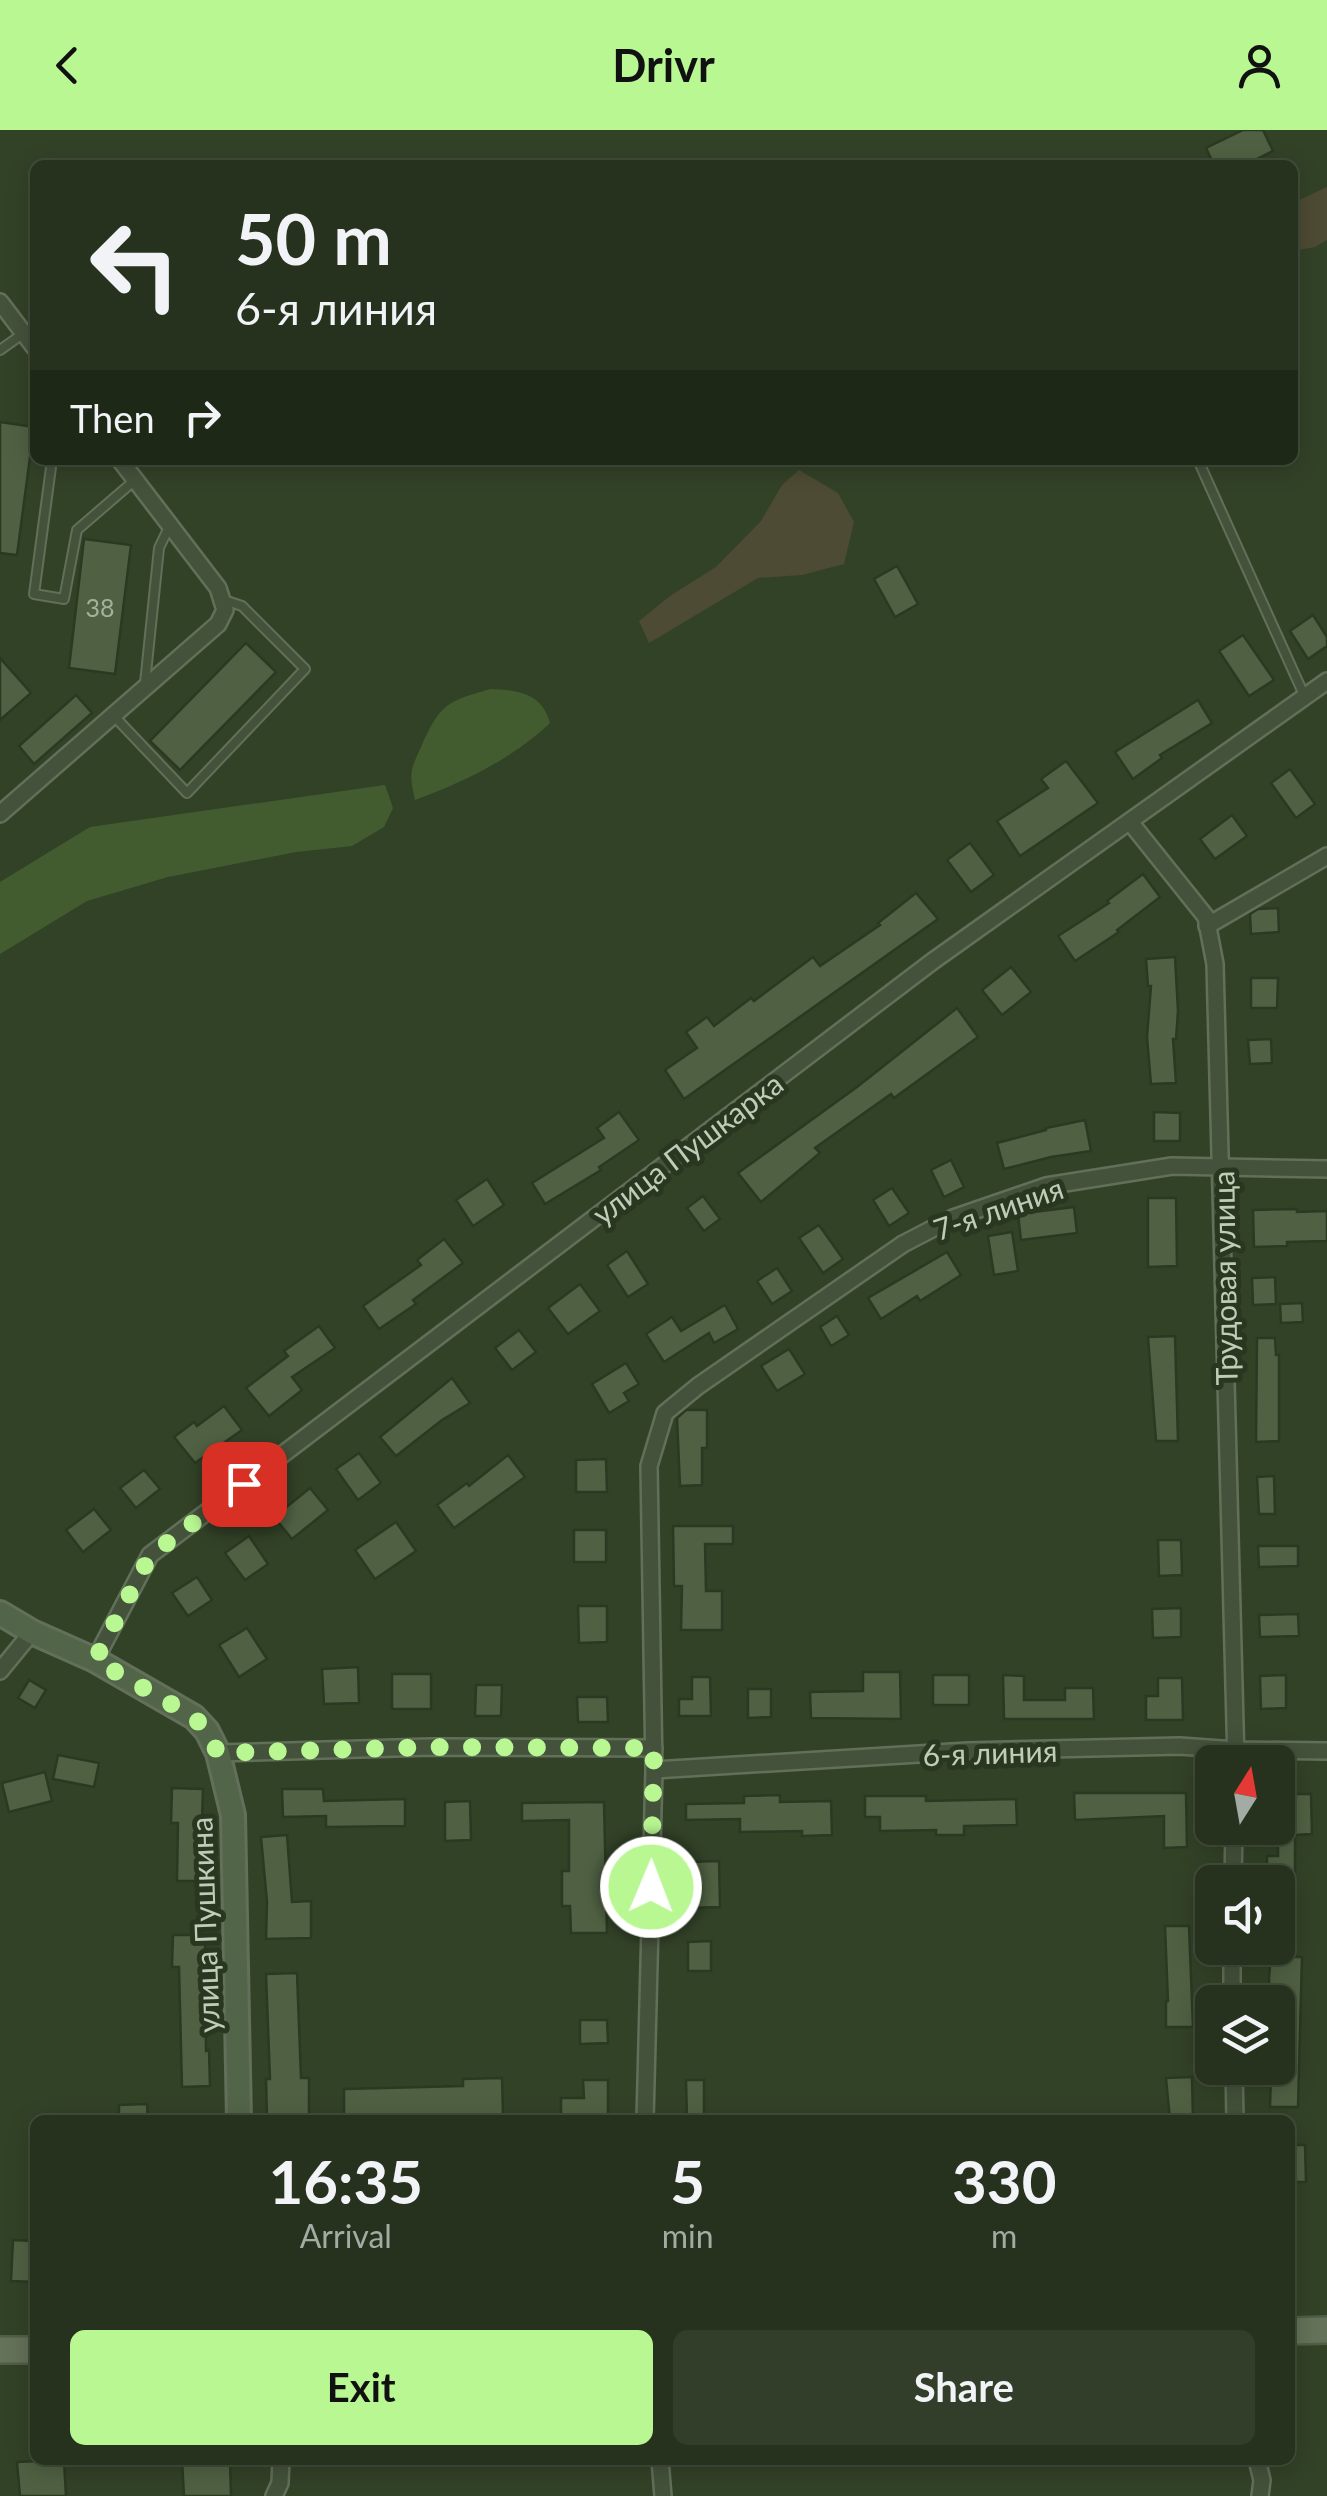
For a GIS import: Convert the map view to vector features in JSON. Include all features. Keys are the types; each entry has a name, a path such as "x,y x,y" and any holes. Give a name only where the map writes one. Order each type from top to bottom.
{"main road":[{"path":"1295,2331 1327,2330"},
{"path":"0,2350 30,2350"}],"street":[{"path":"0,302 30,341"},
{"path":"0,814 218,624 225,610 224,600 124,465"},
{"name":"улица Пушкарка","path":"95,1660 150,1556 918,973 1327,681"},
{"name":"Трудовая улица","path":"1130,822 1206,918 1215,964 1236,1745"},
{"path":"1207,926 1327,856"},
{"name":"7-я линия","path":"654,1748 649,1466 664,1413 904,1244 953,1218 1046,1186 1172,1166 1327,1170"},
{"name":"улица Пушкина","path":"0,1613 95,1660 194,1717 218,1753 234,1814 239,2115"},
{"path":"0,1671 32,1632"},
{"path":"218,1753 431,1747 654,1748 646,2115"},
{"name":"6-я линия","path":"654,1770 968,1751 1195,1749"},
{"name":"6-я линия","path":"1295,1752 1327,1750"},
{"path":"1234,2085 1235,2115"},
{"path":"274,2496 280,2483 281,2465"},
{"path":"660,2465 662,2496"},
{"path":"1258,2465 1260,2496"}],"lane":[{"path":"0,350 24,333"},
{"path":"51,465 34,594 64,599 77,530 136,480"},
{"path":"1200,465 1304,694"},
{"path":"145,688 159,548 170,525"},
{"path":"113,715 188,793 305,670 242,606 224,600"}],"shaded area":[{"path":"1327,187 1327,240 1298,250 1298,201"},
{"path":"799,470 838,493 854,522 844,564 802,575 758,578 649,643 639,621 716,567 761,521 782,485"},
{"path":"491,689 519,692 535,699 550,723 487,768 415,800 413,767 440,713 464,697"},
{"path":"385,785 393,808 384,827 352,846 296,852 168,877 87,901 0,954 0,882 90,827"}],"building":[{"path":"1243,130 1263,130 1273,151 1255,160 1212,160 1206,148"},
{"path":"0,422 30,426 30,457 17,555 0,553"},
{"path":"84,539 131,545 115,674 69,668"},
{"path":"897,566 918,604 895,617 874,579"},
{"path":"1313,615 1327,637 1327,646 1308,659 1290,631"},
{"path":"1243,635 1274,680 1249,696 1219,651"},
{"path":"246,643 276,672 180,770 150,741"},
{"path":"0,658 31,693 0,720"},
{"path":"76,695 92,713 34,764 19,746"},
{"path":"1198,700 1212,723 1160,755 1162,758 1133,779 1115,752"},
{"path":"1066,761 1098,803 1020,856 997,821 1048,788 1041,779"},
{"path":"1290,769 1315,804 1296,818 1271,783"},
{"path":"1232,815 1247,836 1215,859 1200,839"},
{"path":"970,843 994,875 971,892 947,860"},
{"path":"1143,874 1160,897 1119,932 1075,961 1058,936 1109,903"},
{"path":"916,893 938,919 684,1099 665,1070 697,1048 686,1032 707,1017 714,1026 813,957 820,966 880,925"},
{"path":"1278,908 1279,932 1251,934 1250,914 1258,909"},
{"path":"1175,957 1176,1083 1151,1084 1147,1037 1151,986 1146,959"},
{"path":"1011,967 1031,992 1002,1015 982,990"},
{"path":"1251,978 1278,978 1277,1008 1251,1008"},
{"path":"957,1008 978,1037 894,1098 891,1094 815,1148 820,1153 761,1202 738,1173"},
{"path":"1271,1039 1272,1063 1250,1064 1248,1040"},
{"path":"619,1112 639,1140 599,1167 601,1170 545,1204 532,1183 604,1138 597,1128"},
{"path":"1154,1112 1180,1113 1180,1141 1154,1141"},
{"path":"1085,1120 1091,1151 1004,1169 997,1143"},
{"path":"951,1160 964,1187 944,1197 931,1170"},
{"path":"487,1179 504,1205 473,1226 456,1200"},
{"path":"892,1188 909,1213 889,1226 873,1200"},
{"path":"703,1196 720,1219 704,1231 687,1208"},
{"path":"1148,1198 1176,1198 1177,1266 1148,1267"},
{"path":"1074,1207 1077,1233 1021,1240 1018,1214"},
{"path":"1253,1210 1327,1211 1327,1241 1254,1247"},
{"path":"819,1225 843,1259 823,1273 799,1238"},
{"path":"1012,1232 1018,1271 994,1275 988,1236"},
{"path":"444,1239 463,1263 413,1300 416,1304 379,1329 363,1306 421,1265 417,1260"},
{"path":"627,1251 648,1284 628,1297 607,1265"},
{"path":"947,1252 961,1275 920,1301 917,1296 881,1319 868,1298"},
{"path":"777,1268 792,1291 772,1304 757,1281"},
{"path":"1275,1277 1276,1304 1253,1305 1252,1278"},
{"path":"580,1284 600,1311 568,1334 548,1308"},
{"path":"1302,1303 1303,1322 1281,1323 1280,1304"},
{"path":"725,1305 738,1329 714,1343 709,1333 664,1362 646,1334 672,1317 681,1331"},
{"path":"837,1316 849,1335 831,1346 820,1327"},
{"path":"319,1326 335,1348 292,1377 302,1390 269,1416 246,1388 288,1356 284,1351"},
{"path":"519,1330 536,1352 512,1370 495,1348"},
{"path":"1175,1336 1178,1441 1156,1441 1148,1337"},
{"path":"1257,1338 1275,1338 1279,1355 1279,1441 1256,1442"},
{"path":"789,1349 805,1374 777,1391 761,1366"},
{"path":"626,1363 639,1384 624,1393 629,1401 609,1413 592,1384"},
{"path":"452,1378 470,1403 396,1456 380,1437"},
{"path":"224,1406 242,1430 195,1463 174,1437"},
{"path":"686,1410 707,1410 702,1485 680,1486 677,1418"},
{"path":"359,1453 381,1483 358,1500 336,1469"},
{"path":"508,1455 525,1477 454,1528 437,1505"},
{"path":"606,1459 607,1492 576,1492 576,1460"},
{"path":"144,1470 160,1489 136,1508 120,1488"},
{"path":"1274,1476 1275,1514 1259,1514 1257,1477"},
{"path":"310,1488 328,1510 292,1539 274,1517"},
{"path":"94,1509 111,1530 83,1552 66,1530"},
{"path":"396,1522 416,1551 375,1579 355,1550"},
{"path":"673,1526 733,1526 733,1544 705,1544 706,1591 722,1591 722,1630 681,1630 682,1586 674,1586"},
{"path":"574,1530 606,1530 606,1562 574,1562"},
{"path":"249,1536 268,1564 245,1580 225,1553"},
{"path":"1158,1540 1181,1540 1182,1575 1159,1576"},
{"path":"1258,1546 1298,1546 1298,1566 1259,1567"},
{"path":"197,1577 212,1600 188,1616 172,1593"},
{"path":"578,1606 607,1606 607,1642 579,1643"},
{"path":"1181,1608 1181,1637 1153,1638 1152,1609"},
{"path":"1298,1614 1299,1636 1260,1637 1259,1615"},
{"path":"247,1628 267,1659 239,1677 219,1645"},
{"path":"358,1667 359,1703 324,1704 322,1669"},
{"path":"863,1672 900,1672 901,1719 811,1718 810,1692 863,1691"},
{"path":"392,1674 431,1674 431,1709 392,1709"},
{"path":"933,1675 969,1675 969,1705 933,1705"},
{"path":"1003,1675 1024,1676 1024,1700 1065,1700 1065,1688 1093,1688 1094,1719 1004,1719"},
{"path":"1286,1675 1286,1708 1261,1709 1260,1676"},
{"path":"692,1677 710,1677 711,1716 679,1716 679,1699 692,1699"},
{"path":"1158,1678 1182,1678 1183,1720 1146,1720 1146,1696 1158,1696"},
{"path":"29,1680 46,1690 35,1708 18,1698"},
{"path":"476,1685 502,1685 501,1716 475,1716"},
{"path":"748,1689 771,1689 771,1717 748,1718"},
{"path":"577,1697 607,1697 608,1722 578,1722"},
{"path":"58,1755 99,1763 94,1787 53,1779"},
{"path":"45,1772 52,1801 9,1812 2,1783"},
{"path":"172,1788 203,1789 201,1851 206,1851 205,1881 177,1881 178,1823 171,1823"},
{"path":"282,1789 323,1789 324,1801 405,1799 405,1826 326,1827 326,1816 283,1817"},
{"path":"1074,1793 1186,1793 1187,1847 1164,1848 1164,1816 1075,1820"},
{"path":"1295,1794 1311,1794 1312,1834 1295,1835"},
{"path":"780,1795 780,1802 831,1801 832,1835 802,1836 802,1831 740,1832 740,1819 686,1820 686,1804 744,1803 744,1796"},
{"path":"865,1796 926,1796 926,1801 1016,1799 1017,1825 964,1826 964,1835 936,1835 936,1830 880,1831 880,1817 865,1817"},
{"path":"470,1801 471,1840 445,1841 445,1802"},
{"path":"604,1802 607,1933 571,1933 570,1906 562,1906 562,1871 569,1871 569,1820 522,1821 522,1803"},
{"path":"287,1835 292,1902 311,1901 311,1938 266,1939 261,1837"},
{"path":"1278,1845 1295,1845 1295,1865 1267,1865 1267,1856 1278,1856"},
{"path":"719,1861 720,1907 687,1908 686,1862"},
{"path":"1165,1926 1189,1926 1193,2027 1166,2027"},
{"path":"173,1935 205,1935 210,2086 182,2087 179,1967 172,1967"},
{"path":"711,1941 711,1971 688,1971 688,1942"},
{"path":"1295,1957 1302,1957 1298,2107 1270,2107 1271,2085 1295,2085 1295,1985 1269,1985 1270,1965 1295,1965"},
{"path":"297,1973 301,2078 309,2078 309,2115 267,2115 266,2079 270,2079 266,1974"},
{"path":"580,2020 607,2020 608,2043 580,2044"},
{"path":"1192,2077 1193,2115 1170,2115 1166,2078"},
{"path":"502,2078 503,2115 344,2115 344,2089 463,2086 463,2079"},
{"path":"583,2080 608,2080 608,2115 561,2115 561,2098 584,2098"},
{"path":"686,2080 704,2080 704,2115 687,2115"},
{"path":"147,2104 148,2115 119,2115 119,2105"},
{"path":"1295,2145 1305,2145 1306,2182 1295,2182"},
{"path":"13,2240 30,2241 30,2282 11,2281"},
{"path":"17,2462 64,2465 66,2496 20,2496"},
{"path":"182,2465 230,2465 231,2496 184,2496"}],"route":[{"path":"244,1484 150,1556 95,1660 194,1717 218,1753 431,1747 654,1748 651,1887"}]}
